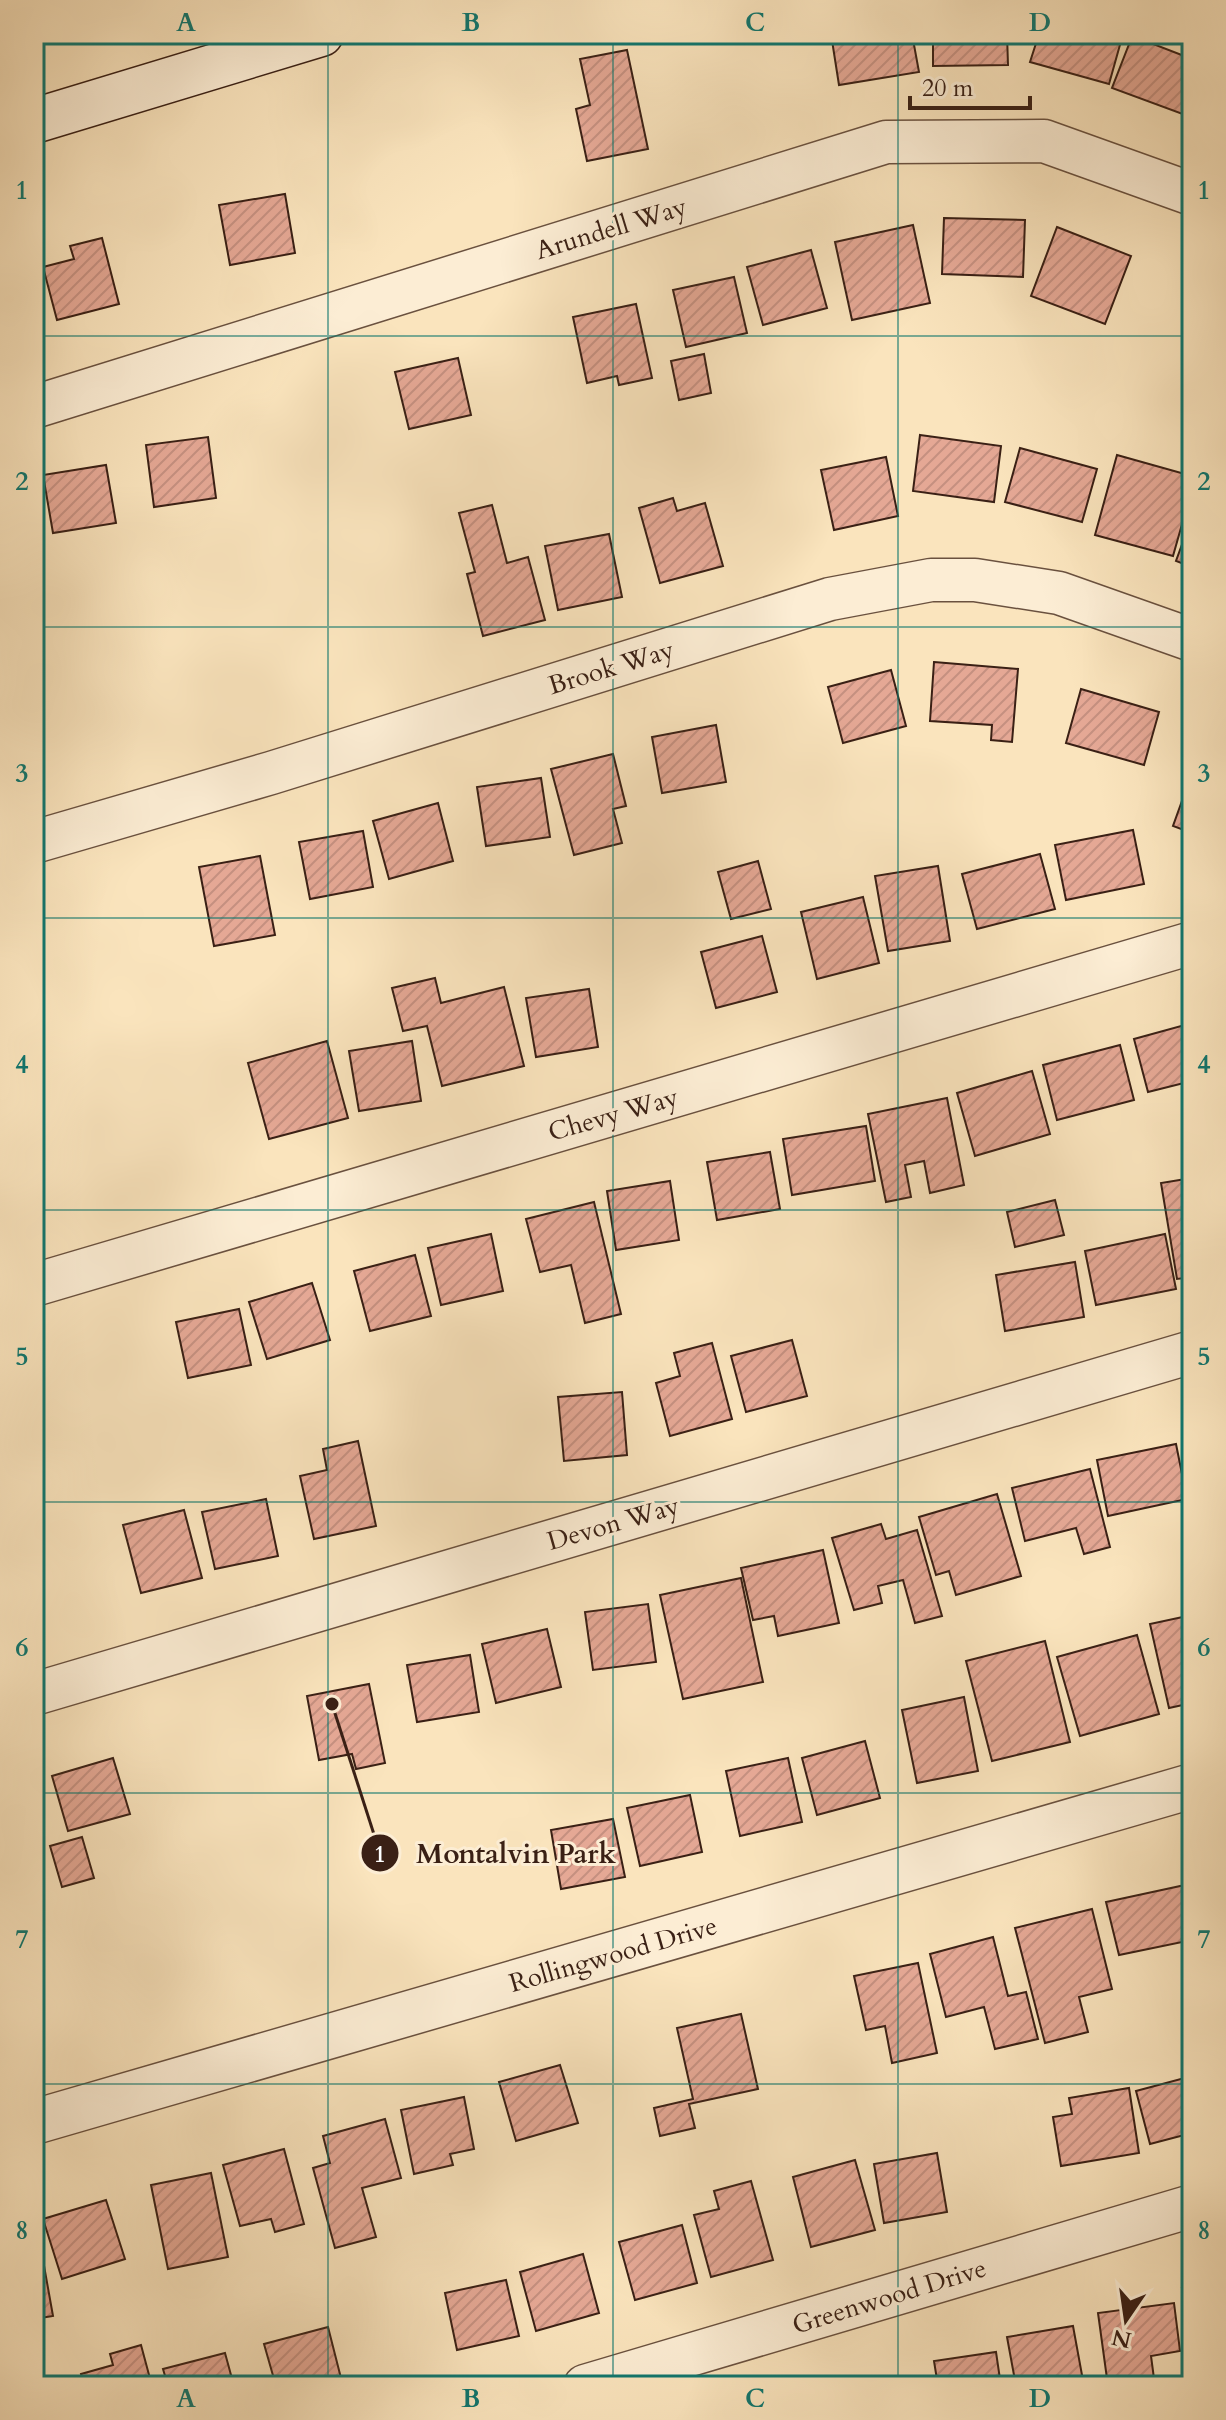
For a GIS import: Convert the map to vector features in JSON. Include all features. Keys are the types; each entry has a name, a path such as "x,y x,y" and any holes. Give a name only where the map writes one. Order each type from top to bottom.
{"street":[{"path":"34,121 321,34"},
{"name":"Arundell Way","path":"34,407 886,142 1044,141 1192,194"},
{"name":"Brook Way","path":"34,842 271,773 830,599 931,580 975,580 1059,593 1192,640"},
{"name":"Chevy Way","path":"34,1285 1192,943"},
{"name":"Devon Way","path":"34,1694 1192,1352"},
{"name":"Rollingwood Drive","path":"34,2122 1192,1786"},
{"name":"Greenwood Drive","path":"585,2386 1192,2206"}],"building":[{"path":"831,34 912,34 919,72 839,85"},
{"path":"933,34 1007,34 1008,65 933,66"},
{"path":"1039,34 1123,34 1109,84 1030,62"},
{"path":"1133,34 1157,34 1153,44 1192,59 1192,106 1188,116 1112,88"},
{"path":"627,50 648,149 587,161 576,109 590,105 580,59"},
{"path":"285,194 295,253 230,265 219,205"},
{"path":"944,218 1025,220 1023,277 942,274"},
{"path":"913,225 930,303 852,320 835,242"},
{"path":"1057,227 1131,256 1105,324 1031,296"},
{"path":"102,238 119,304 57,320 43,267 74,259 70,246"},
{"path":"811,250 827,308 763,325 747,267"},
{"path":"734,277 747,333 686,347 673,290"},
{"path":"636,304 652,378 619,385 617,376 587,383 573,317"},
{"path":"704,354 711,393 679,400 671,361"},
{"path":"458,358 471,415 409,429 395,372"},
{"path":"920,435 1001,446 994,502 913,491"},
{"path":"208,437 216,498 154,507 146,445"},
{"path":"1020,448 1097,469 1082,522 1005,502"},
{"path":"1117,455 1192,476 1192,489 1173,556 1095,535"},
{"path":"886,457 898,516 834,530 821,470"},
{"path":"106,465 116,523 53,533 43,475"},
{"path":"673,498 677,511 705,503 723,566 660,583 639,508"},
{"path":"492,505 507,563 528,557 545,620 483,636 467,574 475,572 459,513"},
{"path":"1192,517 1192,567 1176,561"},
{"path":"609,534 622,597 558,610 545,546"},
{"path":"934,662 1018,669 1012,742 991,740 992,725 930,721"},
{"path":"891,670 906,726 843,743 828,687"},
{"path":"1081,689 1159,712 1144,765 1066,743"},
{"path":"716,725 726,782 662,793 652,737"},
{"path":"613,754 626,806 613,809 622,843 574,855 551,769"},
{"path":"1192,773 1192,833 1173,826"},
{"path":"541,778 550,837 486,846 477,787"},
{"path":"438,803 453,861 389,879 373,821"},
{"path":"1133,830 1144,884 1066,900 1055,845"},
{"path":"363,831 373,887 310,899 299,842"},
{"path":"1040,854 1055,909 977,929 962,874"},
{"path":"260,856 275,935 214,946 199,867"},
{"path":"758,861 771,909 731,919 718,872"},
{"path":"938,866 950,941 888,951 875,876"},
{"path":"863,897 879,963 817,979 801,912"},
{"path":"762,936 777,992 716,1008 701,952"},
{"path":"435,978 441,1003 504,987 524,1066 442,1086 427,1026 403,1031 392,988"},
{"path":"589,989 598,1047 536,1057 526,998"},
{"path":"1192,1023 1192,1081 1148,1092 1134,1039"},
{"path":"327,1041 348,1118 269,1139 248,1063"},
{"path":"412,1041 421,1101 359,1111 349,1051"},
{"path":"1120,1045 1134,1100 1057,1120 1043,1065"},
{"path":"1032,1071 1050,1134 975,1156 957,1093"},
{"path":"947,1098 964,1185 930,1193 924,1161 905,1165 911,1197 886,1202 868,1114"},
{"path":"866,1126 875,1181 792,1195 783,1139"},
{"path":"770,1152 780,1209 717,1220 707,1162"},
{"path":"1192,1178 1192,1277 1177,1279 1161,1183"},
{"path":"670,1181 679,1240 616,1250 607,1191"},
{"path":"1055,1200 1064,1235 1015,1247 1007,1212"},
{"path":"594,1202 621,1314 585,1323 571,1265 540,1272 526,1219"},
{"path":"491,1234 503,1291 441,1305 428,1248"},
{"path":"1165,1234 1176,1289 1096,1305 1085,1251"},
{"path":"415,1255 431,1316 370,1331 354,1271"},
{"path":"1075,1262 1084,1317 1005,1331 996,1275"},
{"path":"312,1283 330,1340 267,1359 249,1302"},
{"path":"239,1309 251,1365 188,1378 176,1322"},
{"path":"792,1340 807,1396 746,1412 731,1356"},
{"path":"712,1343 732,1419 670,1436 656,1383 680,1376 674,1353"},
{"path":"622,1392 627,1455 564,1461 558,1397"},
{"path":"358,1441 376,1526 314,1539 300,1476 327,1470 323,1449"},
{"path":"1176,1444 1187,1499 1108,1516 1097,1460"},
{"path":"1090,1469 1110,1547 1084,1554 1076,1528 1025,1541 1012,1488"},
{"path":"997,1494 1021,1576 956,1595 949,1571 936,1575 919,1517"},
{"path":"266,1499 278,1556 215,1569 202,1512"},
{"path":"184,1510 202,1578 141,1593 123,1525"},
{"path":"881,1524 886,1539 917,1530 942,1616 915,1623 903,1580 878,1586 882,1603 854,1610 832,1538"},
{"path":"823,1550 839,1623 778,1636 774,1616 753,1620 741,1568"},
{"path":"741,1578 763,1682 683,1699 660,1595"},
{"path":"648,1604 656,1662 593,1670 585,1612"},
{"path":"1192,1615 1192,1703 1169,1708 1150,1624"},
{"path":"547,1629 561,1687 496,1703 482,1644"},
{"path":"1137,1635 1159,1714 1080,1736 1057,1657"},
{"path":"1045,1641 1070,1742 992,1761 966,1661"},
{"path":"470,1655 479,1712 417,1722 407,1665"},
{"path":"369,1684 385,1763 356,1769 352,1754 319,1760 307,1696"},
{"path":"964,1697 978,1771 917,1783 902,1710"},
{"path":"865,1741 880,1798 817,1815 802,1758"},
{"path":"113,1758 130,1814 68,1831 52,1776"},
{"path":"788,1758 802,1822 740,1836 726,1771"},
{"path":"690,1795 702,1852 640,1866 627,1808"},
{"path":"613,1819 625,1877 561,1889 551,1830"},
{"path":"82,1837 94,1878 62,1887 50,1846"},
{"path":"1185,1885 1192,1915 1192,1940 1119,1955 1106,1902"},
{"path":"1092,1909 1112,1989 1079,1997 1088,2032 1045,2043 1015,1928"},
{"path":"993,1937 1008,1996 1026,1992 1038,2039 995,2049 984,2007 946,2017 930,1954"},
{"path":"918,1963 937,2053 892,2063 885,2026 866,2030 854,1976"},
{"path":"741,2014 758,2089 689,2104 695,2128 660,2136 654,2108 693,2099 677,2028"},
{"path":"560,2065 578,2123 516,2141 499,2082"},
{"path":"1192,2076 1192,2133 1150,2144 1136,2091"},
{"path":"1129,2088 1139,2153 1061,2166 1053,2117 1072,2114 1069,2098"},
{"path":"464,2097 474,2149 450,2154 453,2165 414,2174 401,2110"},
{"path":"385,2119 401,2178 362,2188 376,2237 335,2248 313,2168 330,2163 323,2136"},
{"path":"284,2149 304,2224 275,2232 271,2219 240,2226 223,2165"},
{"path":"937,2153 947,2212 884,2223 874,2164"},
{"path":"855,2160 875,2230 811,2247 793,2177"},
{"path":"211,2173 228,2257 168,2269 151,2185"},
{"path":"751,2181 773,2260 711,2277 694,2215 719,2209 714,2191"},
{"path":"106,2200 125,2259 62,2279 43,2219"},
{"path":"682,2225 697,2283 635,2300 619,2242"},
{"path":"34,2232 38,2232 53,2316 34,2319"},
{"path":"583,2254 599,2313 536,2331 520,2272"},
{"path":"506,2280 519,2336 457,2350 445,2293"},
{"path":"1192,2285 1192,2325 1182,2288"},
{"path":"1174,2303 1180,2351 1151,2356 1155,2386 1108,2386 1098,2313"},
{"path":"1073,2326 1084,2386 1016,2386 1007,2337"},
{"path":"328,2327 343,2386 276,2386 264,2344"},
{"path":"141,2345 152,2386 84,2386 81,2374 113,2365 110,2354"},
{"path":"996,2352 1001,2386 938,2386 934,2361"},
{"path":"225,2353 234,2386 168,2386 163,2369"}],"place":[{"name":"Montalvin Park","path":"332,1704"}]}
